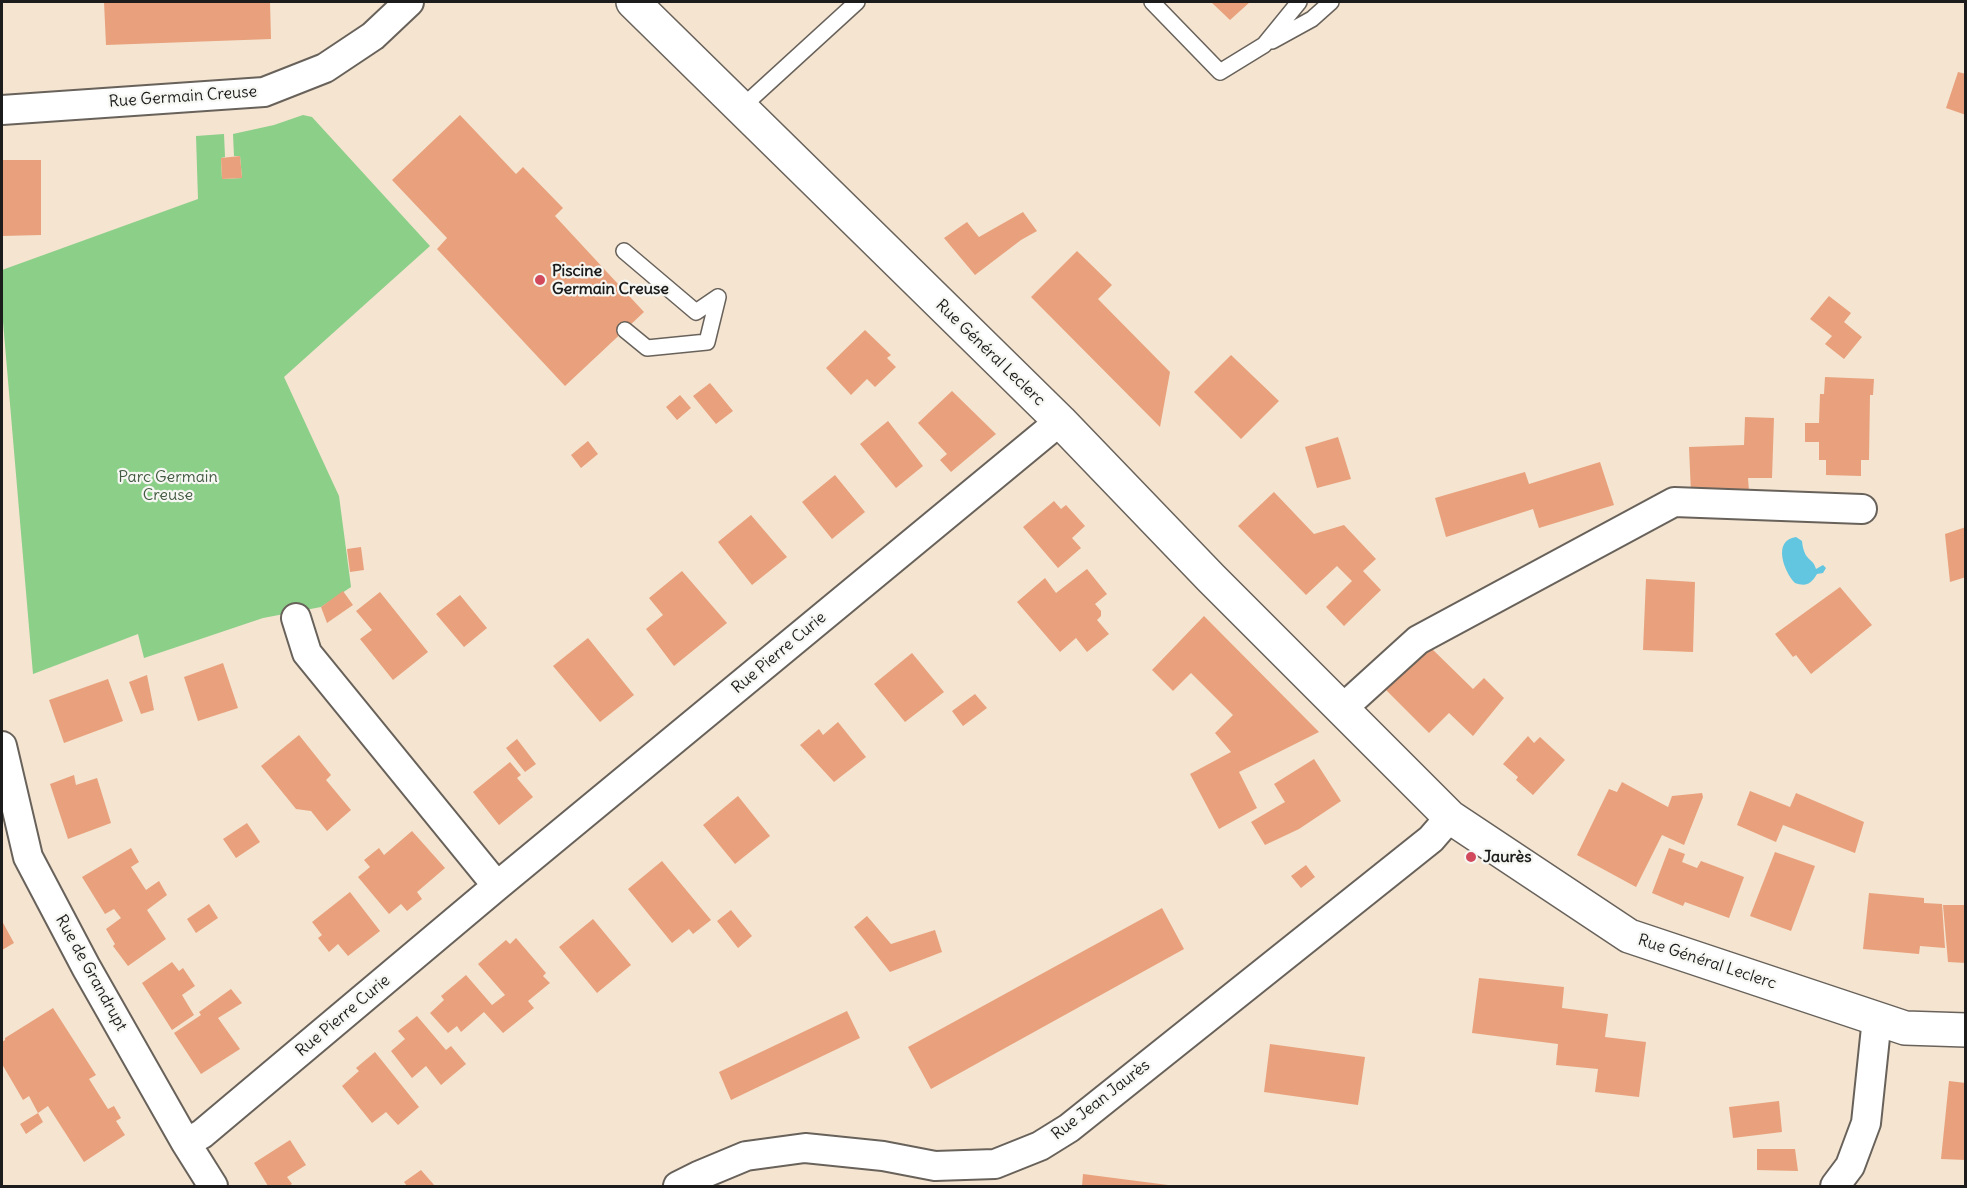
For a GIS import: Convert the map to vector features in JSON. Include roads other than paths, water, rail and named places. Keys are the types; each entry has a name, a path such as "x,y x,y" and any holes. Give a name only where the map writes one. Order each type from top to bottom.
{"main road":[{"name":"Rue Général Leclerc","path":"633,2 1060,421 1211,578 1450,817 1629,936 1905,1028 1965,1030"}],"street":[{"name":"Rue Germain Creuse","path":"2,110 264,92 325,68 373,36 409,2"},
{"name":"Rue Pierre Curie","path":"186,1143 202,1134 497,886 1060,421"},
{"path":"1342,709 1418,640 1674,502 1862,509"},
{"path":"296,618 308,653 497,886"},
{"name":"Rue de Grandrupt","path":"2,746 28,857 86,967 213,1186"},
{"name":"Rue Jean Jaurès","path":"678,1186 746,1156 805,1148 883,1156 935,1166 995,1164 1040,1146 1069,1128 1431,839 1450,817"},
{"path":"1835,1186 1850,1166 1866,1123 1877,1018"}],"lane":[{"path":"741,108 856,2"},
{"path":"1152,2 1220,72 1312,19 1331,2"},
{"path":"1264,45 1299,2"},
{"path":"624,251 696,312 718,297 707,342 647,348 625,330"}],"water":[{"path":"1796,537 1802,541 1805,553 1816,569 1823,565 1826,568 1823,573 1817,574 1805,585 1795,583 1787,572 1782,557 1784,544"}],"place":[{"name":"Piscine Germain Creuse","path":"540,280"},
{"name":"Jaurès","path":"1471,857"}],"park label":[{"name":"Parc Germain Creuse","path":"168,486"}]}
